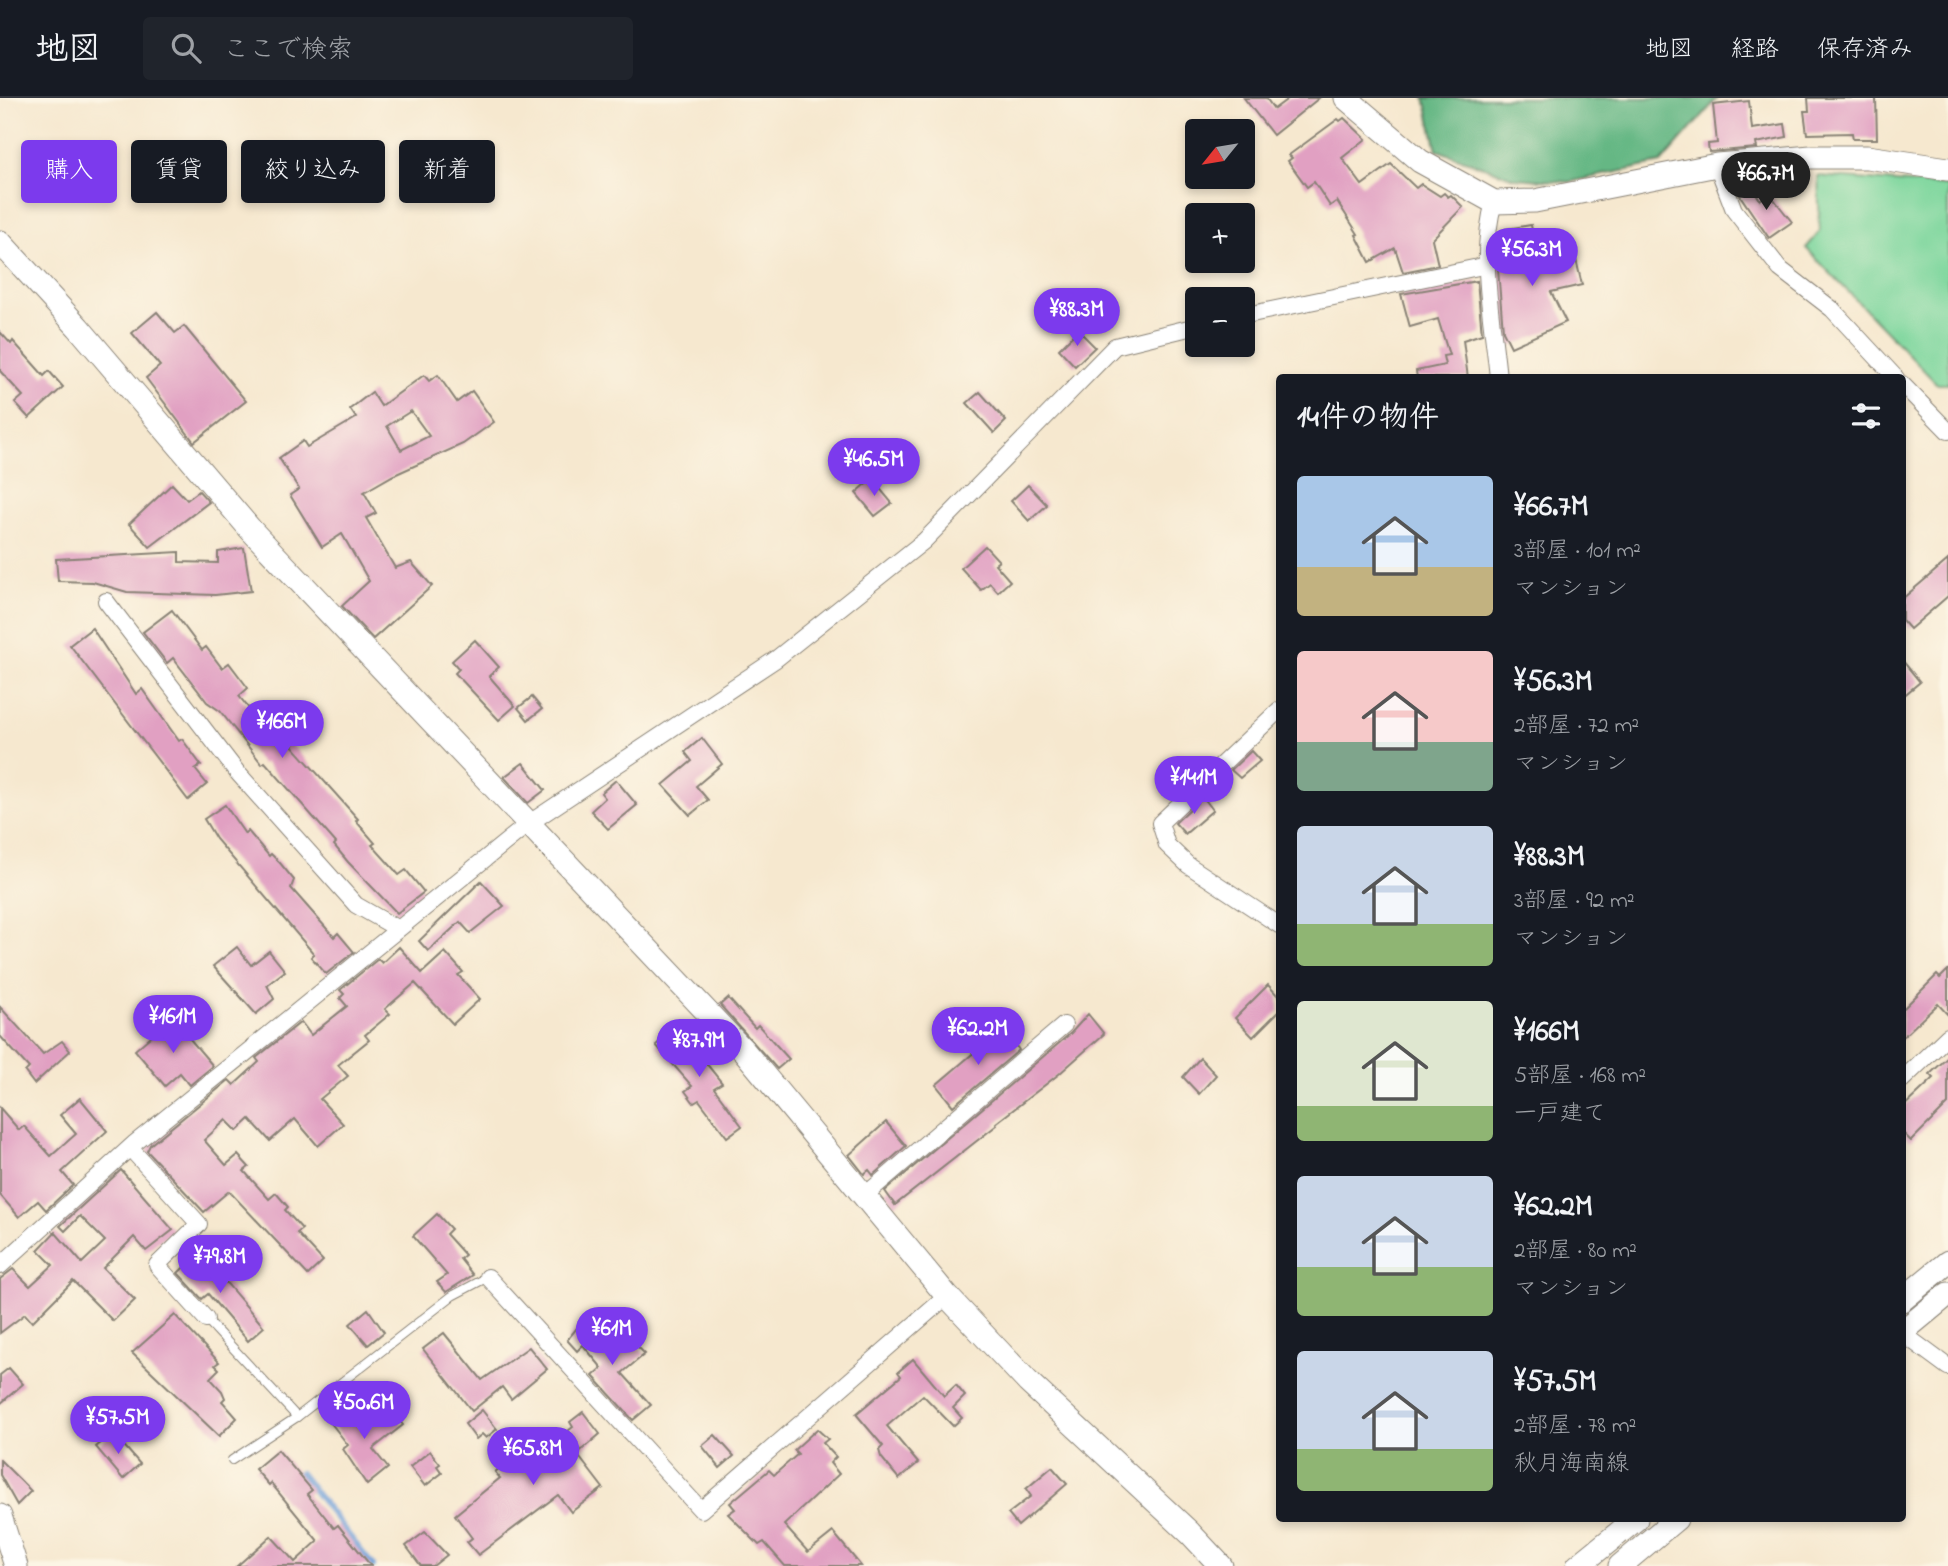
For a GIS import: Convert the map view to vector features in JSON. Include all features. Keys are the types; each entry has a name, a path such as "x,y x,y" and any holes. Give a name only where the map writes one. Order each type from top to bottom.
{"street":[{"path":"1346,98 1420,161 1494,202 1535,201 1717,165 1811,157 1867,157 1948,169"},
{"path":"1717,165 1734,210 1780,270 1832,309 1892,374"},
{"path":"1494,202 1489,220 1488,265 1498,374"},
{"path":"0,242 78,327 250,530 744,1051 947,1296 1028,1382 1190,1533 1220,1566"},
{"path":"1255,313 1488,265"},
{"path":"0,1266 130,1148 528,824 776,659 924,541 1115,346 1185,329"},
{"path":"1906,388 1948,431"},
{"path":"106,601 246,782 356,905 398,929"},
{"path":"1276,713 1160,823 1167,845 1188,865 1276,923"},
{"path":"863,1196 1064,1025"},
{"path":"1906,1076 1948,1036"},
{"path":"130,1148 199,1224 157,1265 206,1319"},
{"path":"1906,1297 1948,1262"},
{"path":"488,1278 701,1510 947,1296"},
{"path":"1906,1329 1948,1294"},
{"path":"1906,1335 1948,1367"},
{"path":"0,1516 16,1566"},
{"path":"1578,1566 1632,1522"},
{"path":"1620,1566 1672,1522"}],"lane":[{"path":"232,1460 297,1418 452,1296 488,1278"},
{"path":"206,1319 297,1418"}],"green space":[{"path":"1425,98 1718,98 1661,163 1569,182 1514,178 1437,150"},
{"path":"1818,176 1948,186 1948,384 1937,384 1806,248 1820,232"}],"building":[{"path":"1244,98 1266,98 1274,109 1289,98 1319,98 1273,135"},
{"path":"1808,98 1876,98 1877,139 1853,139 1852,133 1807,134 1804,111 1809,111"},
{"path":"1749,101 1752,129 1785,124 1787,137 1756,143 1757,148 1709,152 1708,144 1717,143 1713,105"},
{"path":"1344,118 1366,139 1342,158 1362,185 1391,164 1416,188 1421,184 1440,196 1444,193 1448,197 1451,195 1463,207 1432,239 1438,265 1403,272 1395,248 1370,262 1356,235 1358,234 1337,201 1330,206 1314,182 1307,187 1288,161 1292,158 1289,155 1338,119 1340,121"},
{"path":"1752,186 1760,200 1769,193 1792,222 1769,238 1739,194"},
{"path":"1531,225 1538,262 1575,255 1582,285 1551,292 1566,322 1511,347 1503,331 1498,265 1512,262 1506,229"},
{"path":"1477,281 1482,334 1463,340 1467,374 1416,374 1416,371 1445,365 1443,356 1449,355 1438,319 1410,327 1401,294"},
{"path":"157,312 175,333 184,326 246,401 194,442 146,378 160,366 132,333"},
{"path":"1078,330 1095,347 1075,366 1059,349"},
{"path":"0,332 11,344 13,341 44,376 49,371 63,387 29,418 15,403 23,396 0,371"},
{"path":"424,375 429,381 438,375 457,402 472,391 494,422 463,444 392,476 364,492 376,513 366,518 395,568 411,562 432,586 373,639 342,606 369,581 342,534 322,547 290,495 299,489 279,458 303,441 307,447 356,418 350,409 372,392 381,406","holes":["411,411 429,436 401,450 387,426"]},
{"path":"980,392 1006,421 994,433 967,403"},
{"path":"872,479 892,503 875,516 856,493"},
{"path":"172,484 187,500 199,491 209,502 150,547 129,524"},
{"path":"1028,485 1047,505 1029,521 1011,501"},
{"path":"985,546 999,561 995,564 1010,581 998,592 990,583 981,590 961,568"},
{"path":"244,548 251,591 215,595 127,592 93,582 58,581 56,559 179,552 179,562 218,563 218,552"},
{"path":"1948,560 1948,596 1910,629 1906,624 1906,596"},
{"path":"172,610 202,650 206,647 222,668 229,663 248,688 239,696 263,726 269,721 279,736 282,734 358,819 356,821 375,843 372,845 399,875 406,870 424,892 397,913 348,862 334,845 336,843 265,762 262,764 220,711 207,702 173,658 167,663 143,632"},
{"path":"92,628 136,694 142,689 179,741 182,739 201,765 195,769 207,784 188,800 70,645"},
{"path":"475,640 499,667 489,676 515,706 499,720 455,673 459,669 452,661"},
{"path":"1906,665 1920,682 1906,694"},
{"path":"532,697 542,709 528,720 518,708"},
{"path":"702,738 722,764 696,786 708,800 690,815 663,785 692,761 685,752"},
{"path":"1251,751 1260,761 1240,778 1231,770"},
{"path":"523,763 545,790 528,803 504,777"},
{"path":"616,780 637,805 608,829 591,811 605,798 601,793"},
{"path":"1203,797 1213,810 1185,834 1175,823"},
{"path":"225,805 245,834 248,831 269,856 271,854 280,863 294,880 291,888 334,937 338,933 354,952 326,974 311,957 314,954 216,839 204,819"},
{"path":"481,881 504,906 470,933 460,922 428,951 419,941"},
{"path":"237,947 251,965 269,951 285,971 267,985 274,999 256,1014 213,966"},
{"path":"399,947 422,973 445,952 463,972 458,975 480,999 453,1024 415,983 385,1009 390,1014 365,1035 369,1040 338,1065 348,1076 320,1099 343,1124 318,1146 295,1119 270,1141 250,1119 237,1131 226,1120 204,1140 226,1165 238,1155 249,1167 244,1171 269,1199 276,1193 288,1207 285,1210 302,1229 297,1233 323,1261 308,1275 229,1191 204,1212 147,1151 150,1145 229,1080 234,1085 259,1062 256,1058 301,1022 311,1035 347,1006 340,998 344,994 340,990 378,959 382,963"},
{"path":"1948,970 1948,1015 1938,1004 1906,1034 1906,1006 1937,975 1940,978"},
{"path":"1268,985 1276,994 1276,1014 1253,1037 1235,1018"},
{"path":"728,998 755,1028 758,1025 789,1059 777,1069 720,1005"},
{"path":"0,1007 43,1054 62,1041 70,1051 34,1084 25,1072 29,1068 0,1036"},
{"path":"1088,1014 1104,1034 1059,1074 996,1123 997,1125 895,1205 885,1191 1071,1033"},
{"path":"172,1018 213,1066 190,1085 180,1073 165,1086 135,1050"},
{"path":"677,1027 722,1083 714,1088 742,1126 727,1137 699,1100 694,1103 685,1091 692,1086 656,1045"},
{"path":"1003,1028 1019,1050 953,1106 936,1085"},
{"path":"1948,1057 1948,1104 1911,1141 1906,1136 1906,1104 1934,1078 1930,1074"},
{"path":"1200,1058 1216,1075 1199,1094 1183,1077"},
{"path":"80,1098 107,1131 62,1172 73,1185 46,1210 38,1201 19,1217 0,1195 0,1108 19,1130 24,1126 51,1156 76,1134 60,1115"},
{"path":"886,1122 906,1146 873,1175 869,1170 864,1174 849,1155"},
{"path":"121,1170 173,1230 146,1251 134,1237 103,1268 135,1300 113,1321 73,1281 32,1322 25,1314 0,1333 0,1279 13,1269 30,1286 53,1265 38,1250 55,1232 82,1263 105,1241 80,1216 65,1231 60,1226"},
{"path":"437,1214 451,1229 446,1234 465,1255 460,1259 473,1275 446,1292 437,1282 447,1275 413,1236"},
{"path":"200,1252 264,1327 248,1341 208,1294 202,1299 178,1273"},
{"path":"368,1309 384,1332 368,1345 350,1324"},
{"path":"175,1315 219,1362 215,1365 219,1369 210,1378 222,1391 225,1398 222,1401 237,1418 219,1436 132,1353"},
{"path":"586,1317 616,1350 630,1339 645,1354 622,1373 651,1405 633,1420 593,1376 602,1368 583,1345 577,1351 567,1340"},
{"path":"444,1333 482,1380 529,1347 547,1369 511,1399 502,1387 472,1411 423,1349"},
{"path":"913,1359 944,1396 956,1385 965,1396 953,1408 962,1418 953,1426 923,1395 887,1426 918,1463 899,1479 881,1457 879,1450 883,1446 856,1414 901,1376 898,1372"},
{"path":"9,1368 23,1384 0,1404 0,1375"},
{"path":"344,1405 365,1430 391,1410 403,1425 373,1449 388,1468 367,1485 343,1449 348,1445 327,1418"},
{"path":"482,1410 497,1429 486,1438 482,1434 476,1439 465,1424"},
{"path":"583,1412 600,1434 577,1454 603,1488 571,1512 558,1495 478,1555 467,1542 472,1538 455,1515 500,1478 495,1472 510,1461 515,1467 539,1448 542,1451 573,1427 570,1422"},
{"path":"817,1429 828,1439 823,1443 836,1457 830,1463 839,1474 784,1525 808,1552 833,1532 861,1566 785,1566 764,1542 759,1545 728,1514 735,1509 730,1503 769,1470 774,1475 798,1454 794,1450"},
{"path":"113,1433 140,1464 123,1479 96,1447"},
{"path":"715,1435 734,1456 720,1468 702,1446"},
{"path":"278,1450 312,1490 307,1494 334,1528 338,1525 371,1566 237,1566 271,1536 295,1562 318,1541 271,1483 269,1485 255,1469"},
{"path":"430,1451 440,1464 437,1466 442,1473 425,1486 410,1467"},
{"path":"0,1460 31,1491 17,1505 0,1475"},
{"path":"1052,1467 1067,1484 1018,1526 1008,1514 1031,1496 1026,1489"},
{"path":"425,1532 447,1555 433,1566 421,1566 406,1546"}],"waterway":[{"path":"300,1473 373,1566"}]}
